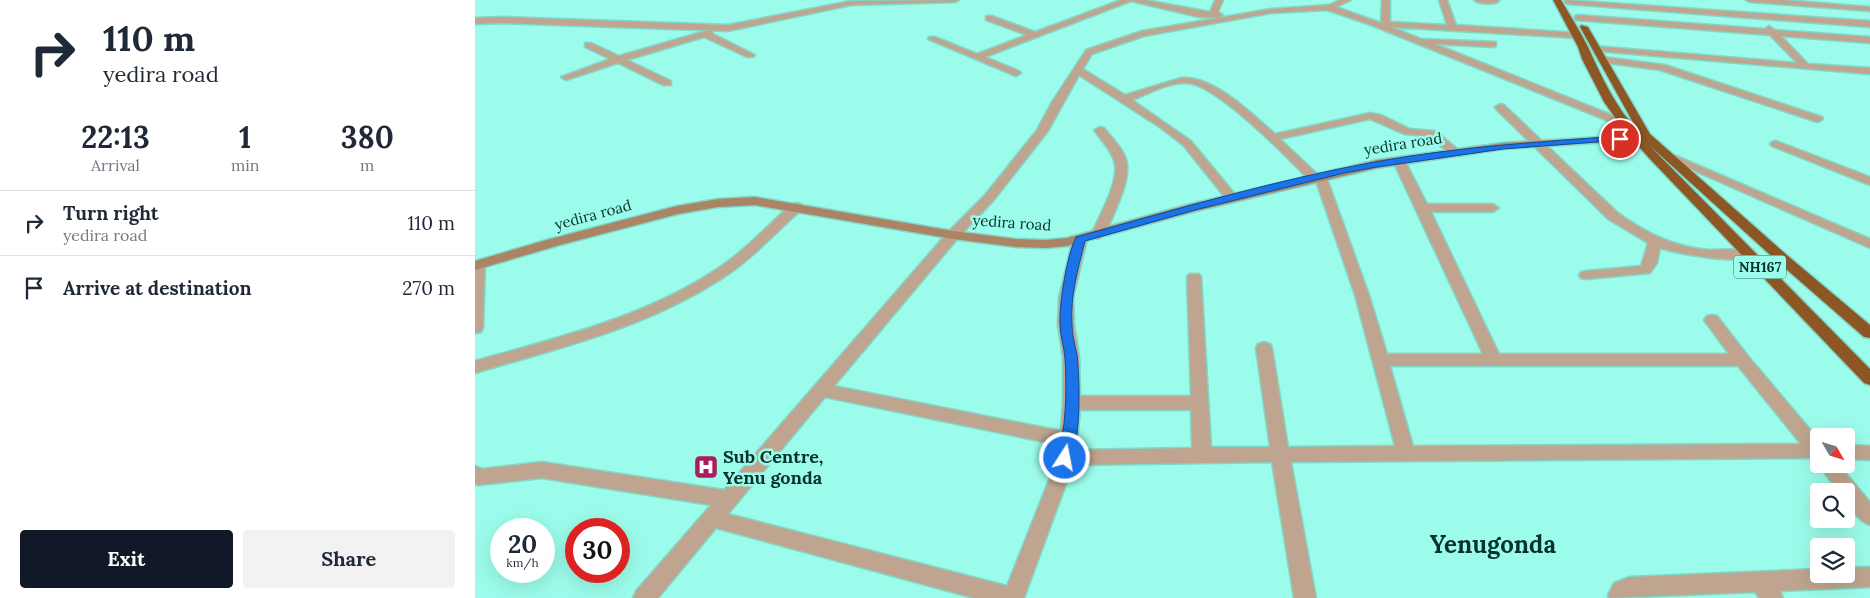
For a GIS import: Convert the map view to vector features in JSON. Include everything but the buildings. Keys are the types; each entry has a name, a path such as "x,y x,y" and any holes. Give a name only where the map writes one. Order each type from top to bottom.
{"highway":[{"name":"NH167","path":"1564,1 1578,18 1646,136 1783,259 1870,333"},
{"name":"NH167","path":"1564,1 1577,35 1609,102 1636,138 1747,254 1870,378"}],"main road":[{"name":"yedira road","path":"477,266 617,225 702,206 755,201 953,235 1017,243 1046,244 1097,236 1232,198 1317,177 1399,161 1538,144 1636,138"}],"street":[{"path":"566,78 705,34 851,2 867,0 955,0"},
{"path":"977,57 1128,0"},
{"path":"1134,0 1199,14 1243,16"},
{"path":"1213,15 1219,0"},
{"path":"1285,0 1301,8"},
{"path":"1385,24 1386,0"},
{"path":"1443,0 1452,27"},
{"path":"1478,0 1496,3"},
{"path":"1685,0 1711,28"},
{"path":"1750,0 1866,8"},
{"path":"1851,0 1866,8 1870,15"},
{"path":"644,598 726,499 953,235 989,198 1042,131 1057,102 1089,52 1133,36 1271,11 1327,7 1343,1"},
{"path":"1564,1 1870,24"},
{"path":"1639,6 1651,23"},
{"path":"1327,7 1374,23 1625,124"},
{"path":"1756,15 1806,67"},
{"path":"989,18 1035,35"},
{"path":"1578,18 1870,40"},
{"path":"475,21 504,20 728,28"},
{"path":"1374,23 1577,35"},
{"path":"705,34 750,54"},
{"path":"932,38 1016,73"},
{"path":"1414,40 1493,44"},
{"path":"588,45 667,83"},
{"path":"1596,48 1870,71"},
{"path":"1603,60 1661,67 1818,119"},
{"path":"1078,70 1165,126 1187,143 1200,156 1232,198"},
{"path":"1122,100 1180,81 1196,81 1233,105 1317,177 1362,295 1405,454"},
{"path":"1500,107 1613,216 1634,232 1688,252 1709,256 1747,254"},
{"path":"1272,138 1370,116 1377,117 1408,132 1431,133 1456,153"},
{"path":"1097,236 1121,175 1121,164 1116,152 1100,130"},
{"path":"1775,144 1870,181"},
{"path":"1667,154 1870,244"},
{"path":"1399,161 1494,360"},
{"path":"475,367 627,321 674,300 727,269 796,207"},
{"path":"1423,208 1493,208"},
{"path":"711,518 1012,598 1065,458 1069,440 1072,403 1071,357 1066,325 1066,298 1080,239"},
{"path":"1585,274 1645,270 1650,263 1655,241"},
{"path":"475,328 477,266"},
{"path":"1194,277 1202,455"},
{"path":"1712,320 1742,360 1810,442"},
{"path":"1264,348 1305,598"},
{"path":"1380,360 1742,360"},
{"path":"820,390 1069,440"},
{"path":"1072,403 1200,403"},
{"path":"1855,452 1870,453"},
{"path":"1065,458 1280,454 1810,455"},
{"path":"475,474 479,477 543,470 726,499"},
{"path":"1835,473 1870,516"},
{"path":"1620,598 1619,595 1622,590 1630,587 1766,590 1870,577"}],"place":[{"name":"Sub Centre, Yenu gonda","path":"706,467"}],"district":[{"name":"Yenugonda","path":"1493,545"}],"route":[{"path":"1065,458 1069,440 1072,403 1071,357 1066,325 1066,298 1080,239 1097,236 1192,208 1344,170 1503,146 1620,139"}]}
